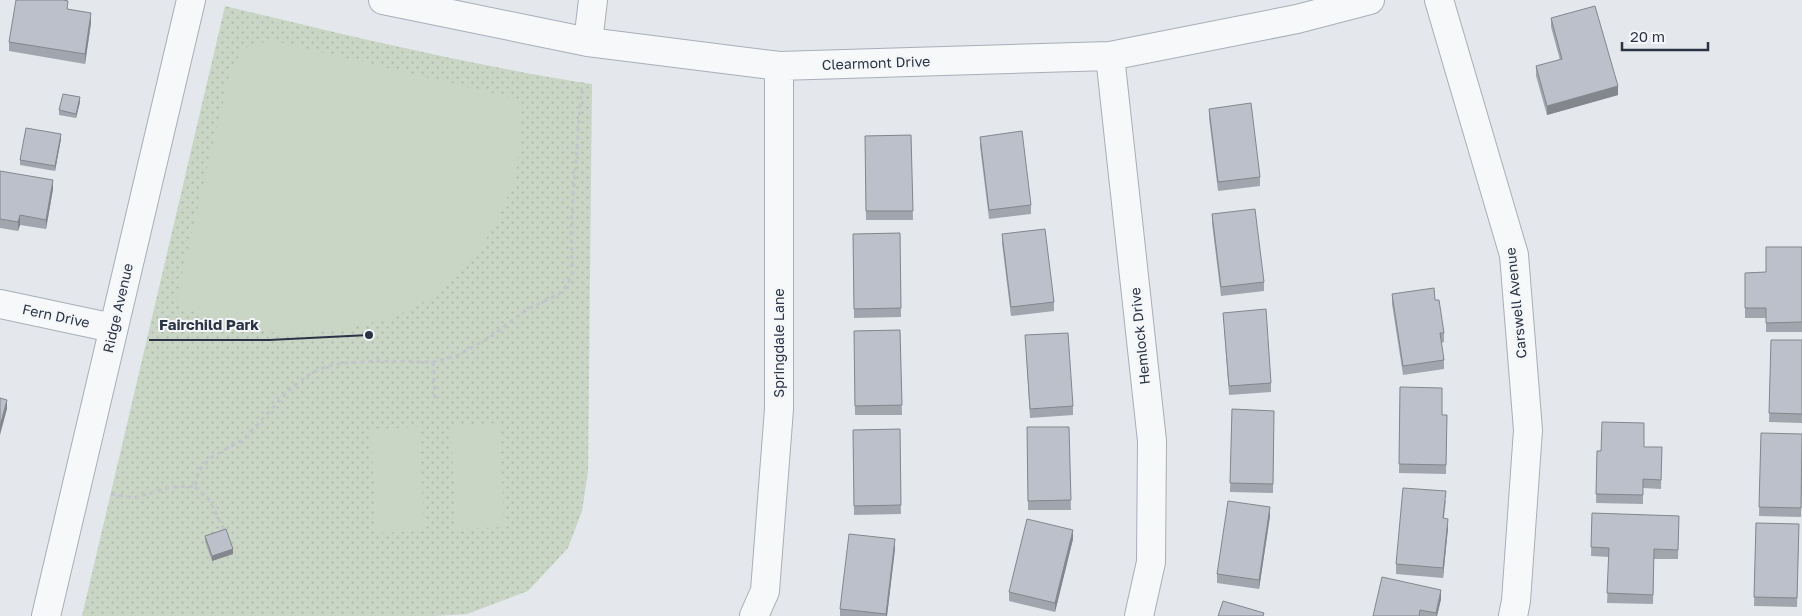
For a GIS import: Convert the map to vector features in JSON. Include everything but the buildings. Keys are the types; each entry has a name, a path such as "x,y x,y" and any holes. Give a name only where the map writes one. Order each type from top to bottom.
{"street":[{"name":"Ridge Avenue","path":"46,616 191,0"},
{"name":"Clearmont Drive","path":"383,0 588,42 779,66 1110,56 1297,19 1370,0"},
{"path":"588,42 593,0"},
{"name":"Carswell Avenue","path":"1439,0 1514,255 1528,430 1516,601 1513,616"},
{"name":"Hemlock Drive","path":"1110,56 1152,441 1151,562 1139,616"},
{"name":"Springdale Lane","path":"754,616 765,591 779,409 779,66"},
{"name":"Fern Drive","path":"0,304 113,328"}],"path":[{"path":"195,487 199,470 212,458 244,439 290,389 310,374 327,366 345,363 376,360 433,362 456,356 489,338 526,310 559,294 568,284 572,274 571,223 582,82"},
{"path":"433,362 434,400"},
{"path":"111,494 134,498 167,488 195,487 210,501 225,532"}],"green space":[{"path":"225,6 454,59 592,84 588,472 582,511 568,548 528,591 467,614 435,616 82,616"},
{"path":"271,40 522,100 521,135 515,180 495,225 472,261 439,294 394,317 338,331 283,334 227,325 175,304 232,64 236,64 240,52 257,41 270,45"},
{"path":"500,423 504,527 456,529 451,426"},
{"path":"420,427 424,531 376,533 371,429"}],"place":[{"name":"Fairchild Park","path":"369,335"}]}
